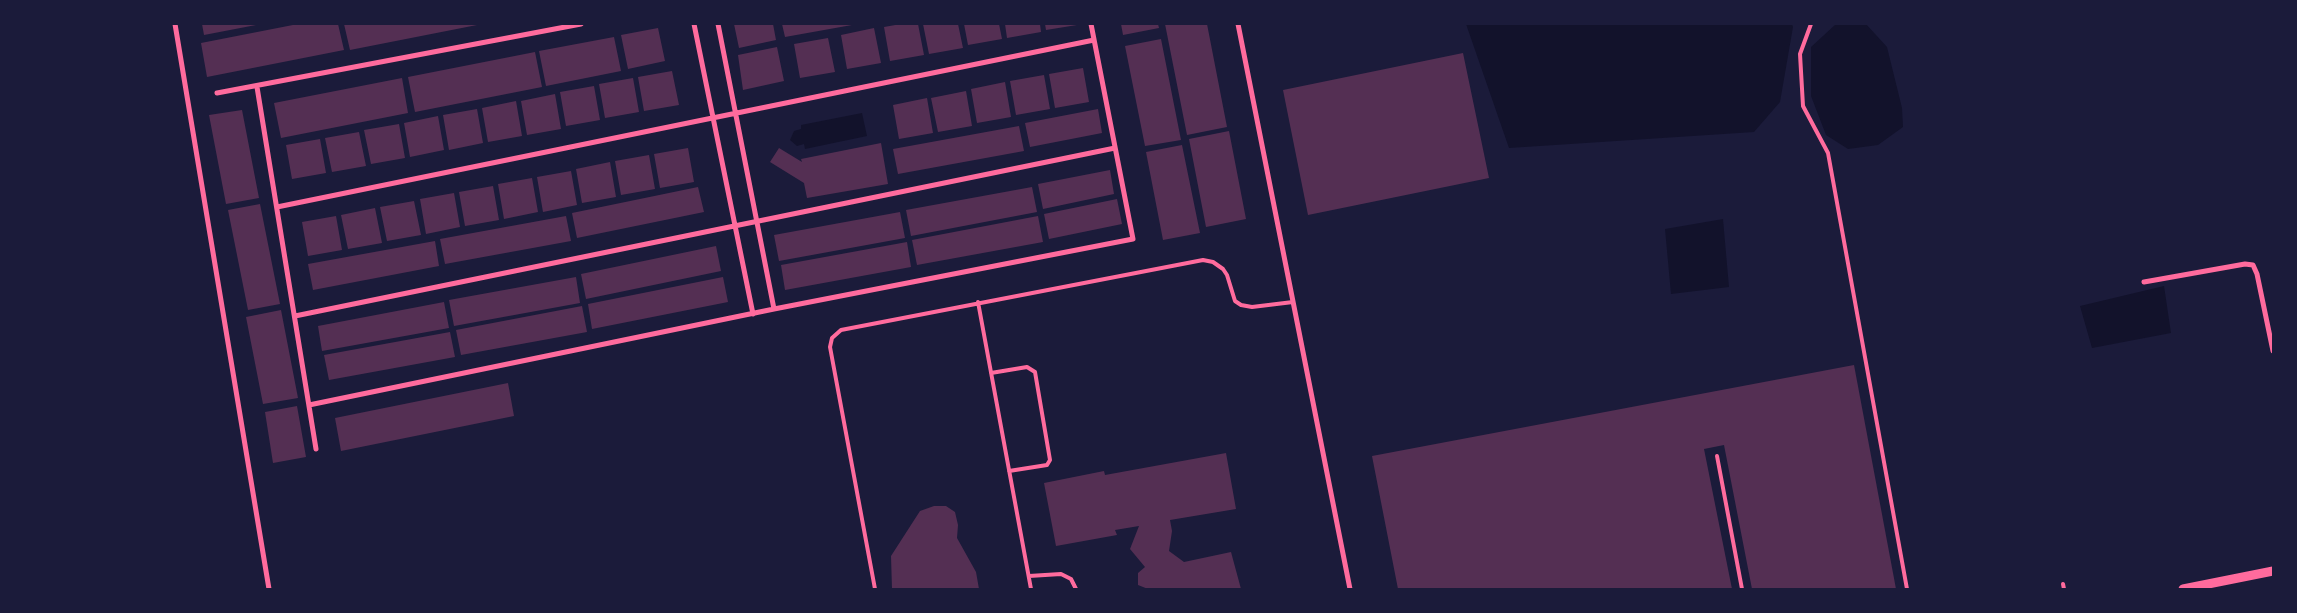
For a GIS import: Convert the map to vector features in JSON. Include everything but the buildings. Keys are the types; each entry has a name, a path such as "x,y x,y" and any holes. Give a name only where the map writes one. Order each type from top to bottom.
{"street":[{"path":"175,24 269,589"},
{"path":"217,94 581,24"},
{"path":"694,24 753,314"},
{"path":"718,24 774,309"},
{"path":"309,405 774,309 1133,239 1090,24"},
{"path":"1238,24 1350,589"},
{"path":"277,207 734,112 1094,40"},
{"path":"257,87 316,449"},
{"path":"295,316 1115,148"},
{"path":"2144,282 2245,264 2253,265 2257,274 2273,351"},
{"path":"2183,589 2273,571"}],"lane":[{"path":"1812,24 1800,54 1803,106 1828,153 1907,589"},
{"path":"875,589 830,347 832,338 841,330 1203,260 1213,262 1223,269 1227,275 1235,301 1241,305 1252,306 1293,302"},
{"path":"978,302 1031,589"},
{"path":"991,373 1027,367 1035,372 1050,460 1047,465 1009,471"},
{"path":"1717,456 1742,589"},
{"path":"1029,576 1061,574 1071,579 1076,589"},
{"path":"2063,584 2064,589"}],"shaded area":[{"path":"1466,24 1792,24 1793,27 1780,102 1754,132 1509,148"},
{"path":"1836,24 1866,24 1887,47 1902,108 1903,127 1878,145 1848,149 1826,135 1811,96 1811,47"},
{"path":"862,113 867,136 805,149 804,144 797,146 790,140 794,131 801,129 801,125"},
{"path":"1723,219 1729,287 1671,294 1665,229"},
{"path":"2164,286 2171,333 2092,348 2080,306"}]}
